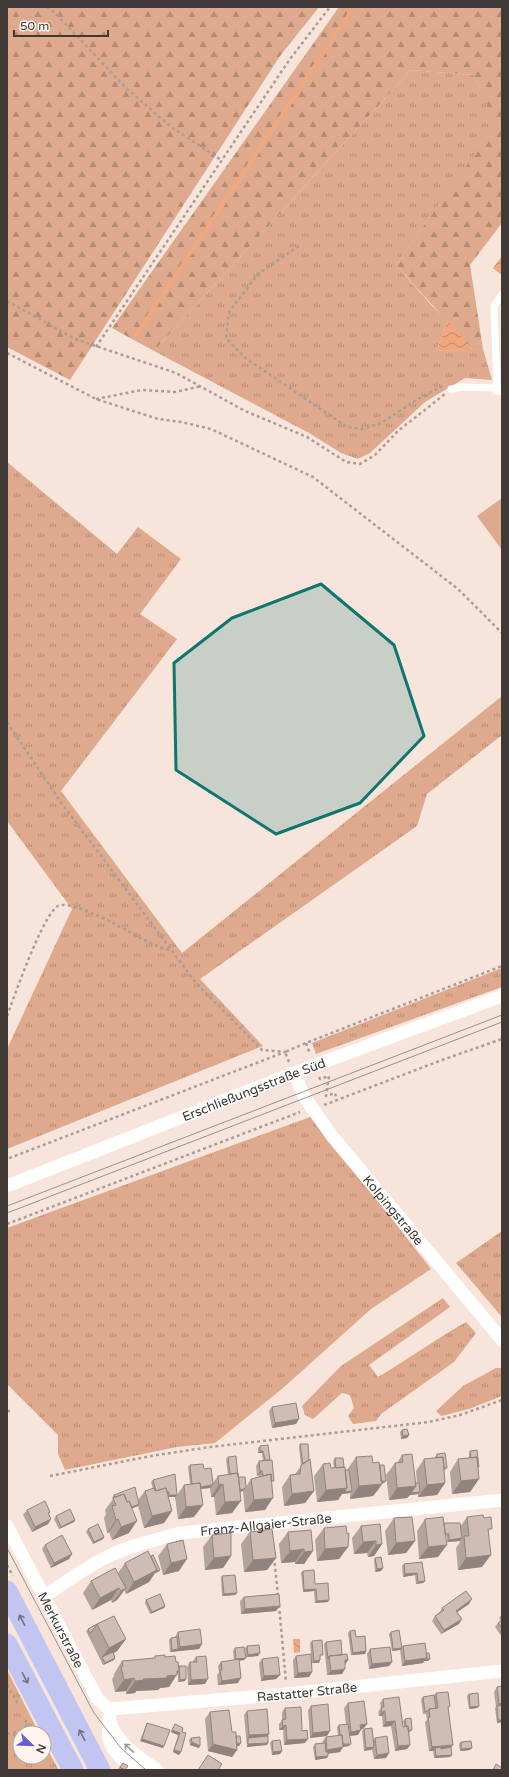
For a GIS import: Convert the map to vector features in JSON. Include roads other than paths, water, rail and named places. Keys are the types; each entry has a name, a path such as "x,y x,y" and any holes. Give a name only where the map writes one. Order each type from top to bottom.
{"main road":[{"path":"7,1591 100,1770"},
{"path":"7,1644 73,1770"}],"street":[{"name":"Erschließungsstraße Süd","path":"7,1186 294,1073 502,996"},
{"name":"Kolpingstraße","path":"294,1073 302,1092 313,1110 342,1148 502,1340"},
{"name":"Franz-Allgaier-Straße","path":"44,1597 80,1572 107,1556 140,1544 180,1533 502,1500"},
{"name":"Merkurstraße","path":"7,1526 109,1720"},
{"name":"Rastatter Straße","path":"109,1720 287,1694 502,1671"},
{"path":"109,1720 109,1741 113,1750 135,1770"},
{"path":"109,1720 112,1728 125,1745 157,1770"}],"lane":[{"path":"451,389 462,387 499,388 494,306 502,294"}],"water":[{"path":"502,256 502,275 493,268"},
{"path":"448,321 473,350 436,351"},
{"path":"293,1639 300,1639 300,1652 294,1653"}],"waterway":[{"path":"136,335 354,7"}],"tram line":[{"path":"7,1206 502,1015"},
{"path":"7,1213 502,1022"},
{"path":"7,1548 94,1713 121,1748 146,1770"}]}
